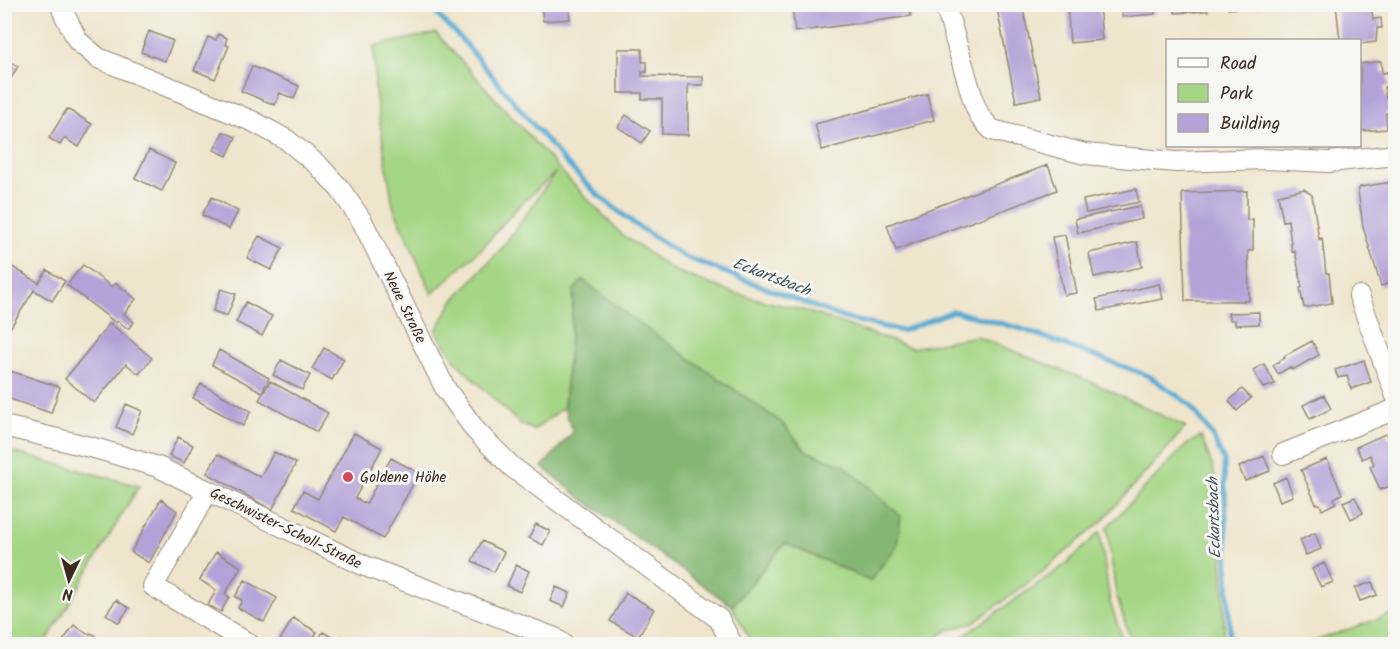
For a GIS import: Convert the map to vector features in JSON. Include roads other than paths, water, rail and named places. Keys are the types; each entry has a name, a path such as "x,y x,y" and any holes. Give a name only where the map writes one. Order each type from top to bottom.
{"street":[{"name":"Neue Straße","path":"62,4 63,12 78,41 98,58 252,121 287,140 319,166 340,189 362,220 445,388 476,431 512,467 719,619 732,645"},
{"path":"945,4 974,103 980,117 992,130 1085,154 1176,162 1266,159 1329,162 1395,155"},
{"path":"1359,296 1395,396"},
{"path":"1283,454 1395,409"},
{"name":"Geschwister-Scholl-Straße","path":"4,426 98,448 158,467 365,566 555,638 563,645"},
{"path":"208,491 153,586 249,645"}],"waterway":[{"name":"Eckartsbach","path":"427,4 463,41 563,160 597,194 636,225 683,256 844,318 902,331 953,311 1019,328 1149,376 1189,404 1212,435 1224,461 1230,644"}],"place":[{"name":"Goldene Höhe","path":"348,477"}]}
